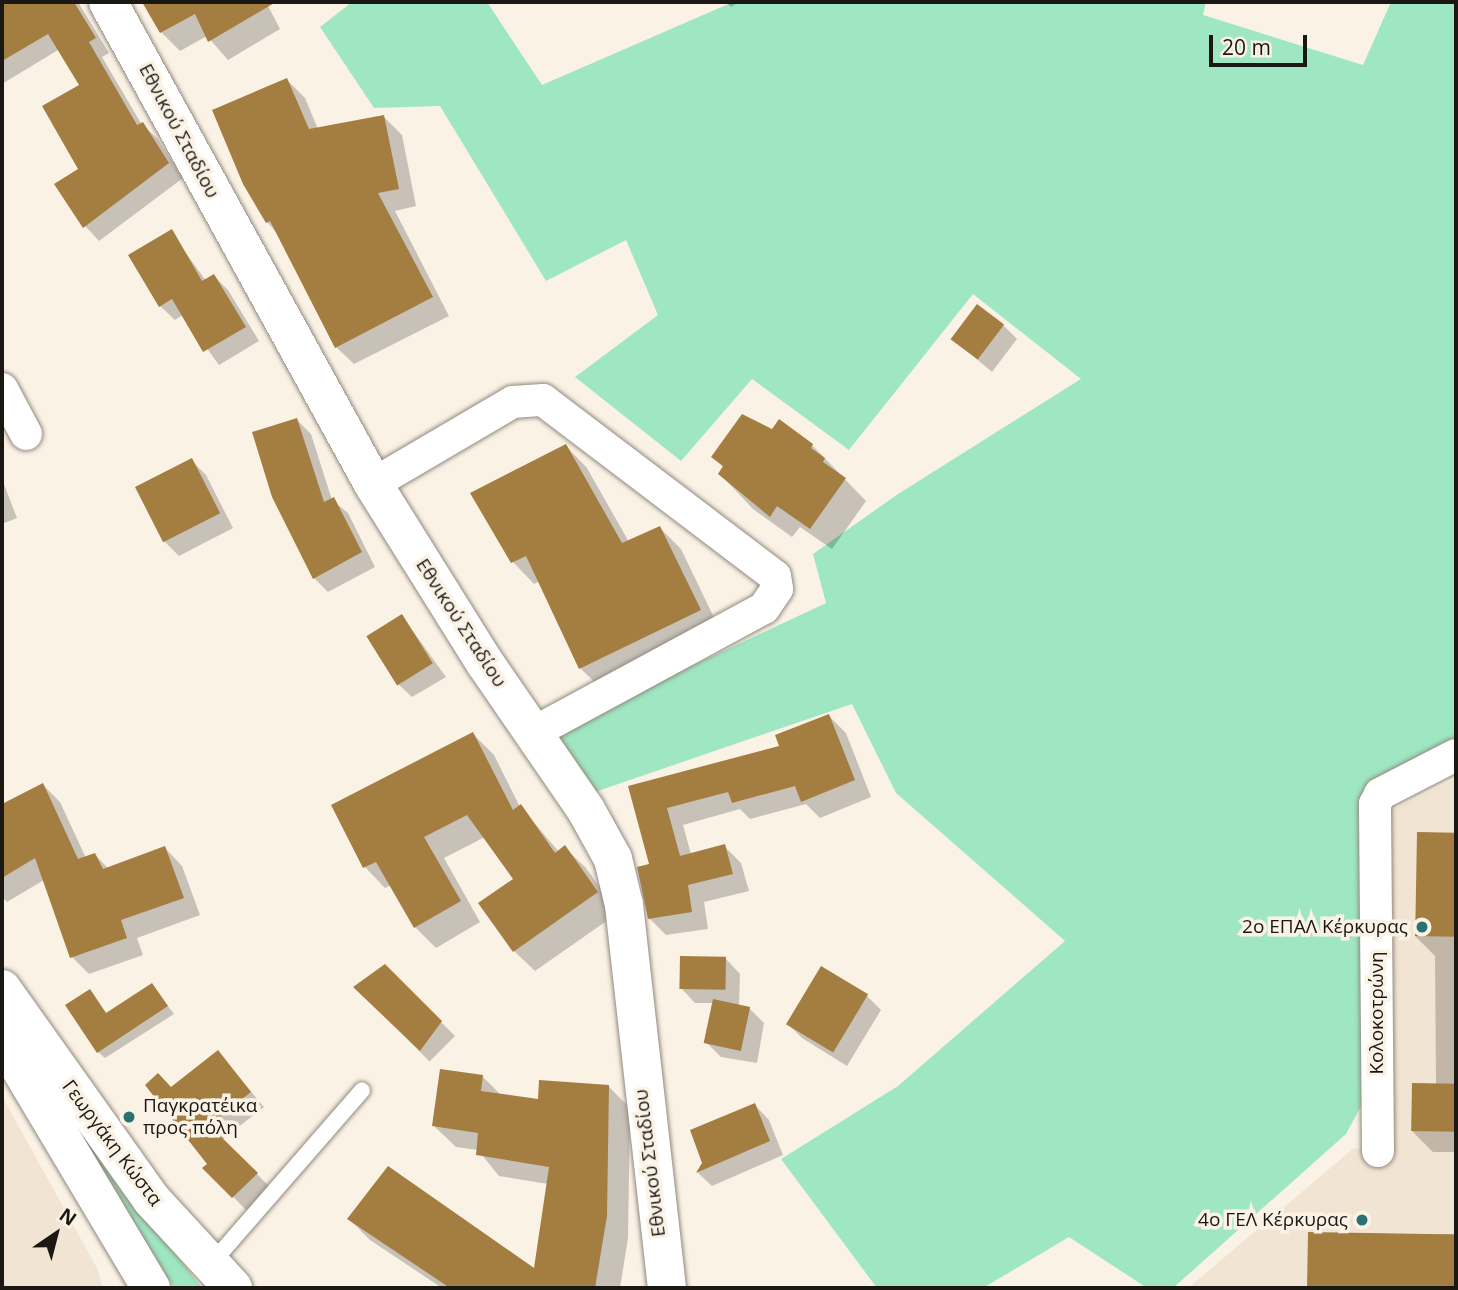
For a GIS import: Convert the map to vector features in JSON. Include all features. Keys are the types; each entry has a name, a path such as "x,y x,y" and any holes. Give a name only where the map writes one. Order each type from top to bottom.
{"street":[{"name":"Εθνικού Σταδίου","path":"108,2 373,484 596,826 620,883 667,1288"},
{"path":"2,389 26,434"},
{"path":"373,484 513,402 533,398 551,405 775,576 777,589 764,608 533,733"},
{"name":"Κολοκοτρώνη","path":"1378,1151 1375,804 1380,794 1456,755"},
{"name":"Γεωργάκη Κώστα","path":"2,989 151,1199 222,1276"},
{"name":"Γεωργάκη Κώστα","path":"2,1038 138,1278"}],"lane":[{"path":"222,1276 362,1090"}],"shaded area":[{"name":"4ο ΓΕΛ Κέρκυρας","path":"1456,779 1456,1288 1188,1288 1354,1148 1385,1151 1389,812"},
{"path":"2,1096 98,1270 103,1288 2,1288"}],"green space":[{"path":"352,2 487,2 542,85 733,2 1206,2 1203,15 1363,65 1391,2 1456,2 1456,738 1366,790 1373,1084 1346,1134 1173,1288 1147,1288 1069,1237 983,1288 877,1288 781,1159 898,1086 1065,941 896,793 852,704 586,795 544,735 826,603 813,554 898,494 1081,379 973,294 849,450 752,379 681,461 575,377 658,315 626,240 546,281 440,106 374,108 320,27"},
{"path":"41,1058 121,1185 202,1288 175,1288 145,1248 110,1194"}],"building":[{"path":"2,2 74,2 96,38 89,42 137,125 143,122 169,163 83,228 54,184 78,169 42,106 79,85 48,34 2,61"},
{"path":"142,2 276,2 208,42 195,14 160,33"},
{"path":"287,78 309,129 384,115 399,189 378,193 433,297 335,348 270,221 266,223 243,184 212,110"},
{"path":"172,229 202,281 214,274 246,327 203,352 172,299 159,307 128,255"},
{"path":"977,304 1004,324 978,360 951,339"},
{"path":"742,414 772,429 779,419 813,444 811,448 825,458 823,462 846,478 810,529 777,506 770,517 718,474 723,466 711,457"},
{"path":"297,418 324,502 334,497 362,552 313,579 272,497 252,432"},
{"path":"566,444 622,543 660,526 701,610 579,669 526,556 511,563 470,493"},
{"path":"192,458 220,513 163,542 135,487"},
{"path":"402,614 433,663 397,685 366,636"},
{"path":"829,714 855,780 801,802 795,786 732,803 728,792 667,808 680,856 725,844 733,874 688,885 692,912 648,919 637,867 649,864 628,786 779,746 775,735"},
{"path":"473,732 513,810 521,804 555,853 565,845 598,892 513,952 478,903 513,879 467,815 424,837 461,901 414,928 376,862 363,868 331,805"},
{"path":"43,783 78,859 95,853 103,869 165,846 184,898 121,920 127,938 70,958 35,858 2,878 2,804"},
{"path":"1417,832 1456,833 1454,937 1415,936"},
{"path":"680,956 726,957 725,990 679,989"},
{"path":"385,964 442,1021 420,1051 353,987"},
{"path":"821,966 868,994 833,1053 786,1024"},
{"path":"152,983 168,1006 97,1053 65,1005 90,989 106,1013"},
{"path":"713,999 750,1007 741,1051 704,1043"},
{"path":"218,1050 251,1092 209,1125 258,1173 232,1198 202,1168 207,1164 145,1085 158,1073 171,1087"},
{"path":"440,1069 483,1075 481,1091 538,1099 539,1080 609,1085 607,1216 595,1288 450,1288 347,1219 388,1166 534,1268 549,1167 476,1155 478,1133 432,1126"},
{"path":"1412,1083 1456,1084 1455,1132 1411,1131"},
{"path":"755,1103 770,1141 696,1173 702,1163 690,1130"},
{"path":"1308,1232 1456,1235 1455,1288 1307,1288"}],"place":[{"name":"2ο ΕΠΑΛ Κέρκυρας","path":"1422,927"},
{"name":"Παγκρατέικα προς πόλη","path":"129,1117"},
{"name":"4ο ΓΕΛ Κέρκυρας","path":"1362,1220"}]}
